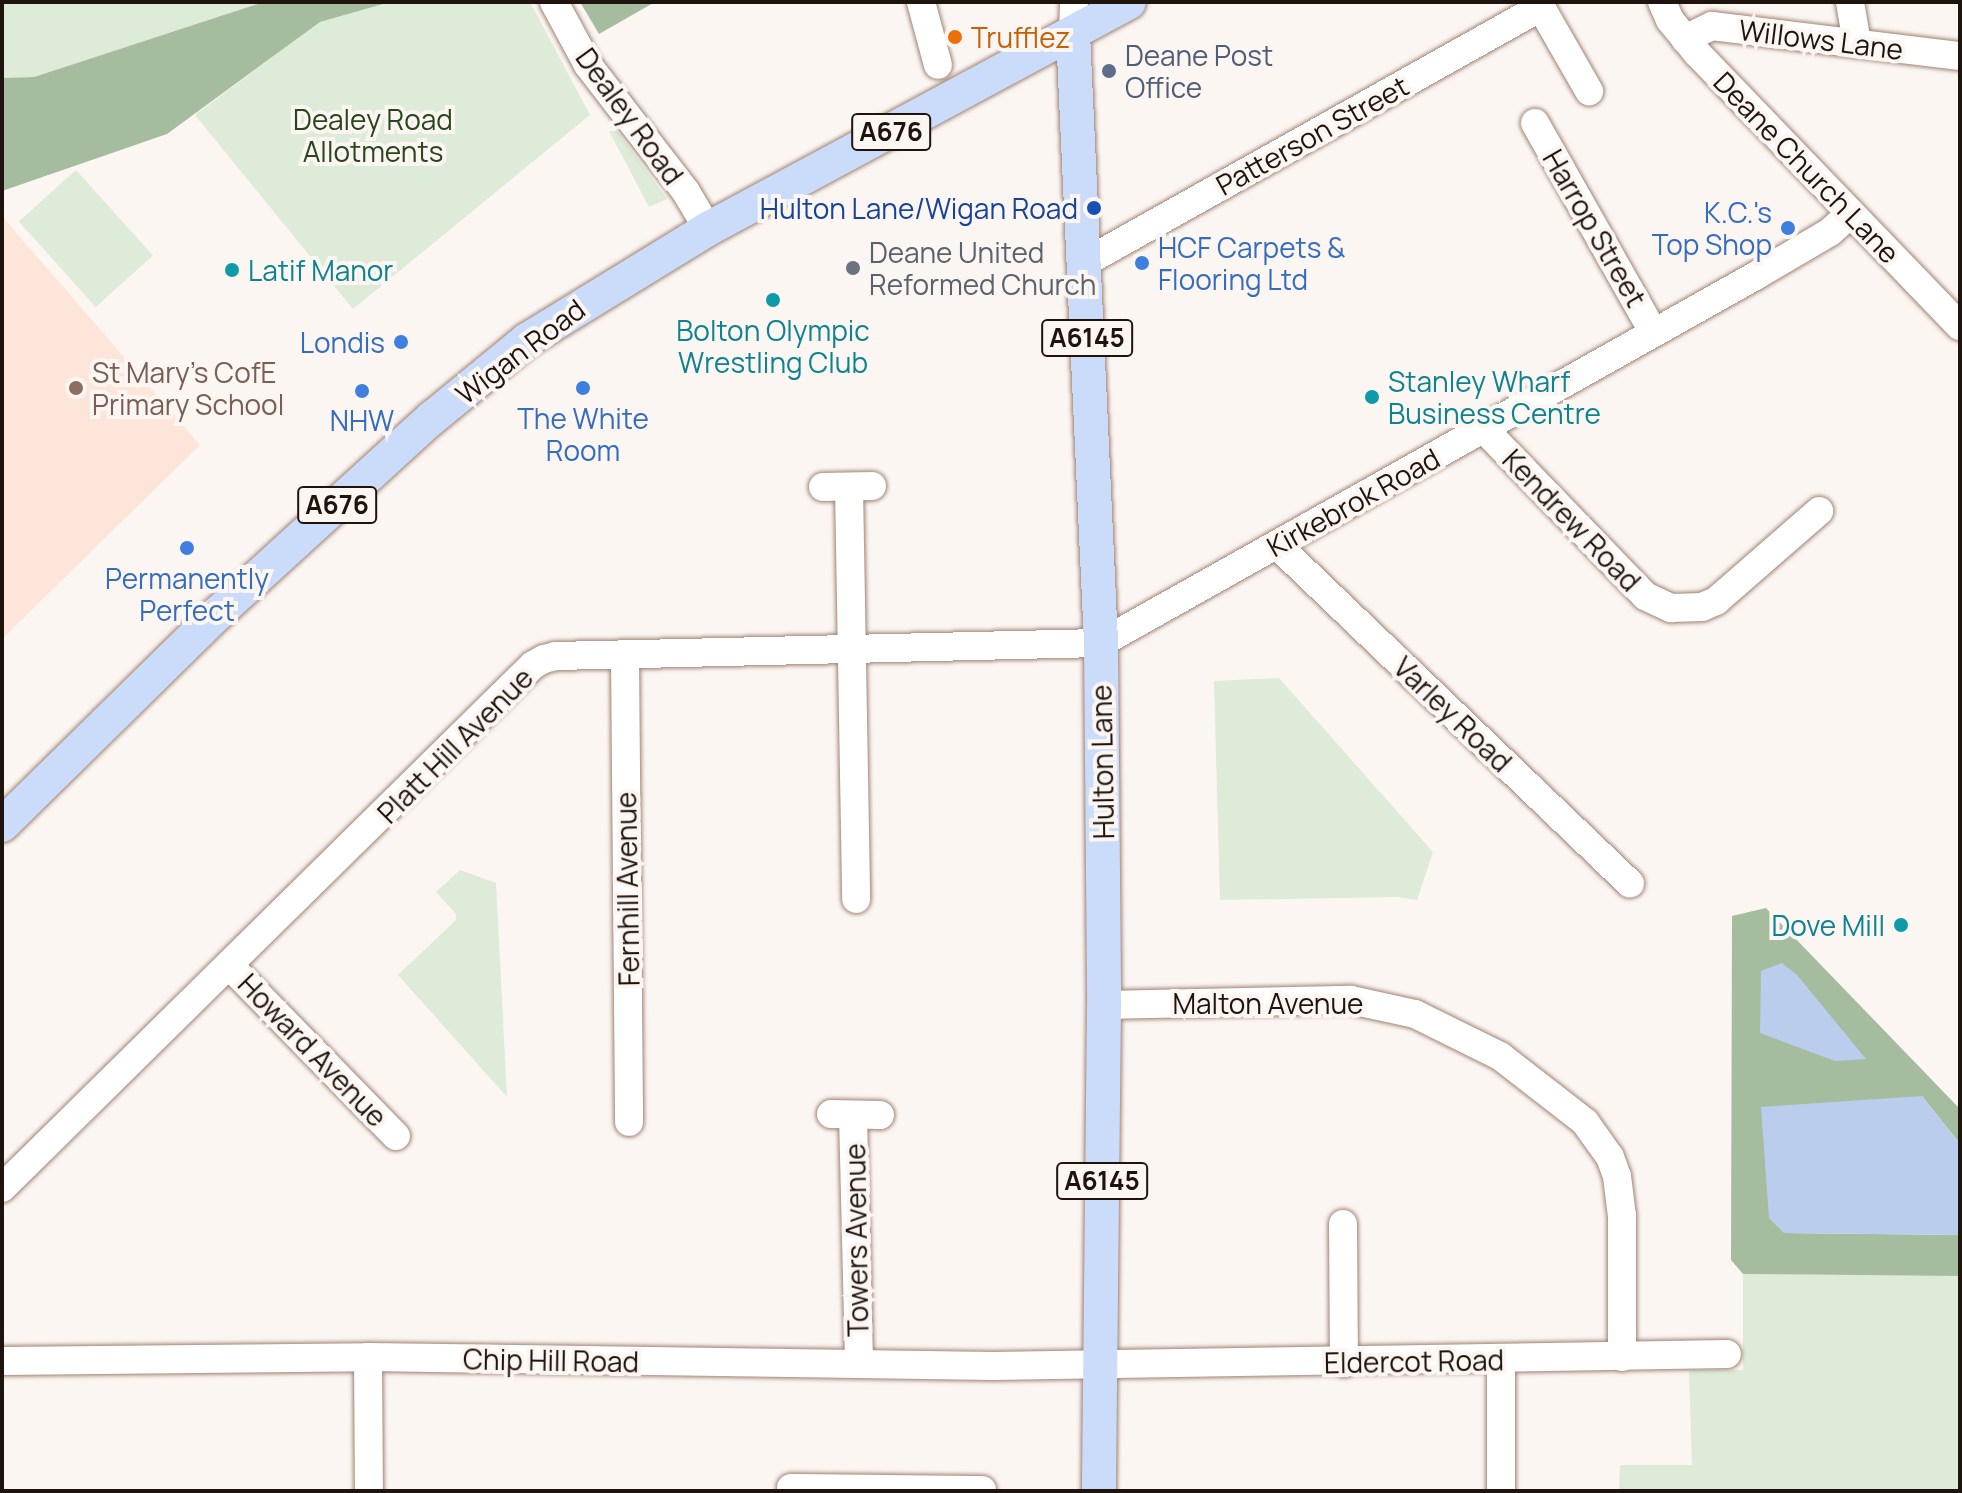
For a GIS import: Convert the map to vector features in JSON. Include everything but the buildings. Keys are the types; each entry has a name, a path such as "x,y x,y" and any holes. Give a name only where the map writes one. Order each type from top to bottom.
{"main road":[{"name":"Wigan Road","path":"2,825 217,614 432,418 548,325 1074,18 1129,2"},
{"name":"Hulton Lane","path":"1074,18 1101,643 1104,1005 1099,1491"}],"street":[{"name":"Dealey Road","path":"554,2 588,65 686,192 708,229"},
{"path":"921,2 938,65"},
{"name":"Deane Church Lane","path":"1662,2 1670,20 1685,39 1960,326"},
{"path":"1850,2 1857,43"},
{"path":"1539,4 1589,91"},
{"name":"Patterson Street","path":"1084,263 1539,4"},
{"name":"Willows Lane","path":"1685,39 1712,26 1960,56"},
{"name":"Harrop Street","path":"1535,123 1654,333"},
{"name":"Kirkebrok Road","path":"1101,643 1654,333 1830,232 1851,213"},
{"name":"Kendrew Road","path":"1484,429 1645,596 1671,608 1702,607 1716,601 1819,511"},
{"path":"848,486 854,899"},
{"name":"Varley Road","path":"1277,545 1630,884"},
{"name":"Platt Hill Avenue","path":"2,1188 533,665 556,656 1101,643"},
{"name":"Fernhill Avenue","path":"625,656 628,1122"},
{"name":"Howard Avenue","path":"229,965 396,1137"},
{"name":"Malton Avenue","path":"1104,1005 1351,1000 1385,1005 1428,1019 1500,1056 1585,1122 1610,1157 1617,1176 1622,1215 1622,1357"},
{"name":"Towers Avenue","path":"855,1115 859,1364"},
{"path":"1343,1224 1344,1363"},
{"name":"Eldercot Road","path":"1100,1365 1727,1354"},
{"path":"368,1357 369,1491"},
{"name":"Chip Hill Road","path":"2,1361 368,1357 1100,1365"},
{"path":"1501,1359 1501,1491"},
{"path":"791,1488 982,1490"}],"shaded area":[{"name":"St Mary's CofE Primary School","path":"2,216 200,445 2,639"}],"green space":[{"path":"2,2 264,2 34,77 2,78"},
{"path":"264,2 390,2 320,22 167,134 2,191 2,78 34,77"},
{"name":"Dealey Road Allotments","path":"390,2 530,2 590,115 353,309 195,115 320,22"},
{"path":"580,2 655,2 599,34"},
{"path":"609,131 617,131 667,199 649,207"},
{"path":"76,170 153,255 96,307 19,222"},
{"path":"1279,678 1433,852 1417,900 1397,897 1220,900 1214,681"},
{"path":"460,870 496,883 507,1097 398,975 456,920 456,914 436,892"},
{"path":"1766,908 1960,1109 1960,1144 1922,1096 1784,1233 1960,1235 1960,1276 1743,1274 1731,1260 1732,916"},
{"path":"1743,1274 1960,1276 1960,1491 1619,1491 1620,1465 1692,1465 1689,1370 1743,1370"}],"water":[{"path":"1782,963 1797,975 1866,1059 1835,1061 1760,1033 1761,971"},
{"path":"1922,1096 1960,1144 1960,1235 1784,1233 1769,1218 1761,1107"}],"place":[{"name":"Trufflez","path":"955,37"},
{"name":"Deane Post Office","path":"1109,71"},
{"name":"Hulton Lane/Wigan Road","path":"1094,208"},
{"name":"K.C.'s Top Shop","path":"1788,228"},
{"name":"HCF Carpets & Flooring Ltd","path":"1142,263"},
{"name":"Deane United Reformed Church","path":"853,268"},
{"name":"Latif Manor","path":"232,270"},
{"name":"Bolton Olympic Wrestling Club","path":"773,300"},
{"name":"Londis","path":"401,342"},
{"name":"St Mary's CofE Primary School","path":"76,388"},
{"name":"The White Room","path":"583,388"},
{"name":"NHW","path":"362,391"},
{"name":"Stanley Wharf Business Centre","path":"1372,397"},
{"name":"Permanently Perfect","path":"187,548"},
{"name":"Dove Mill","path":"1901,925"}]}
